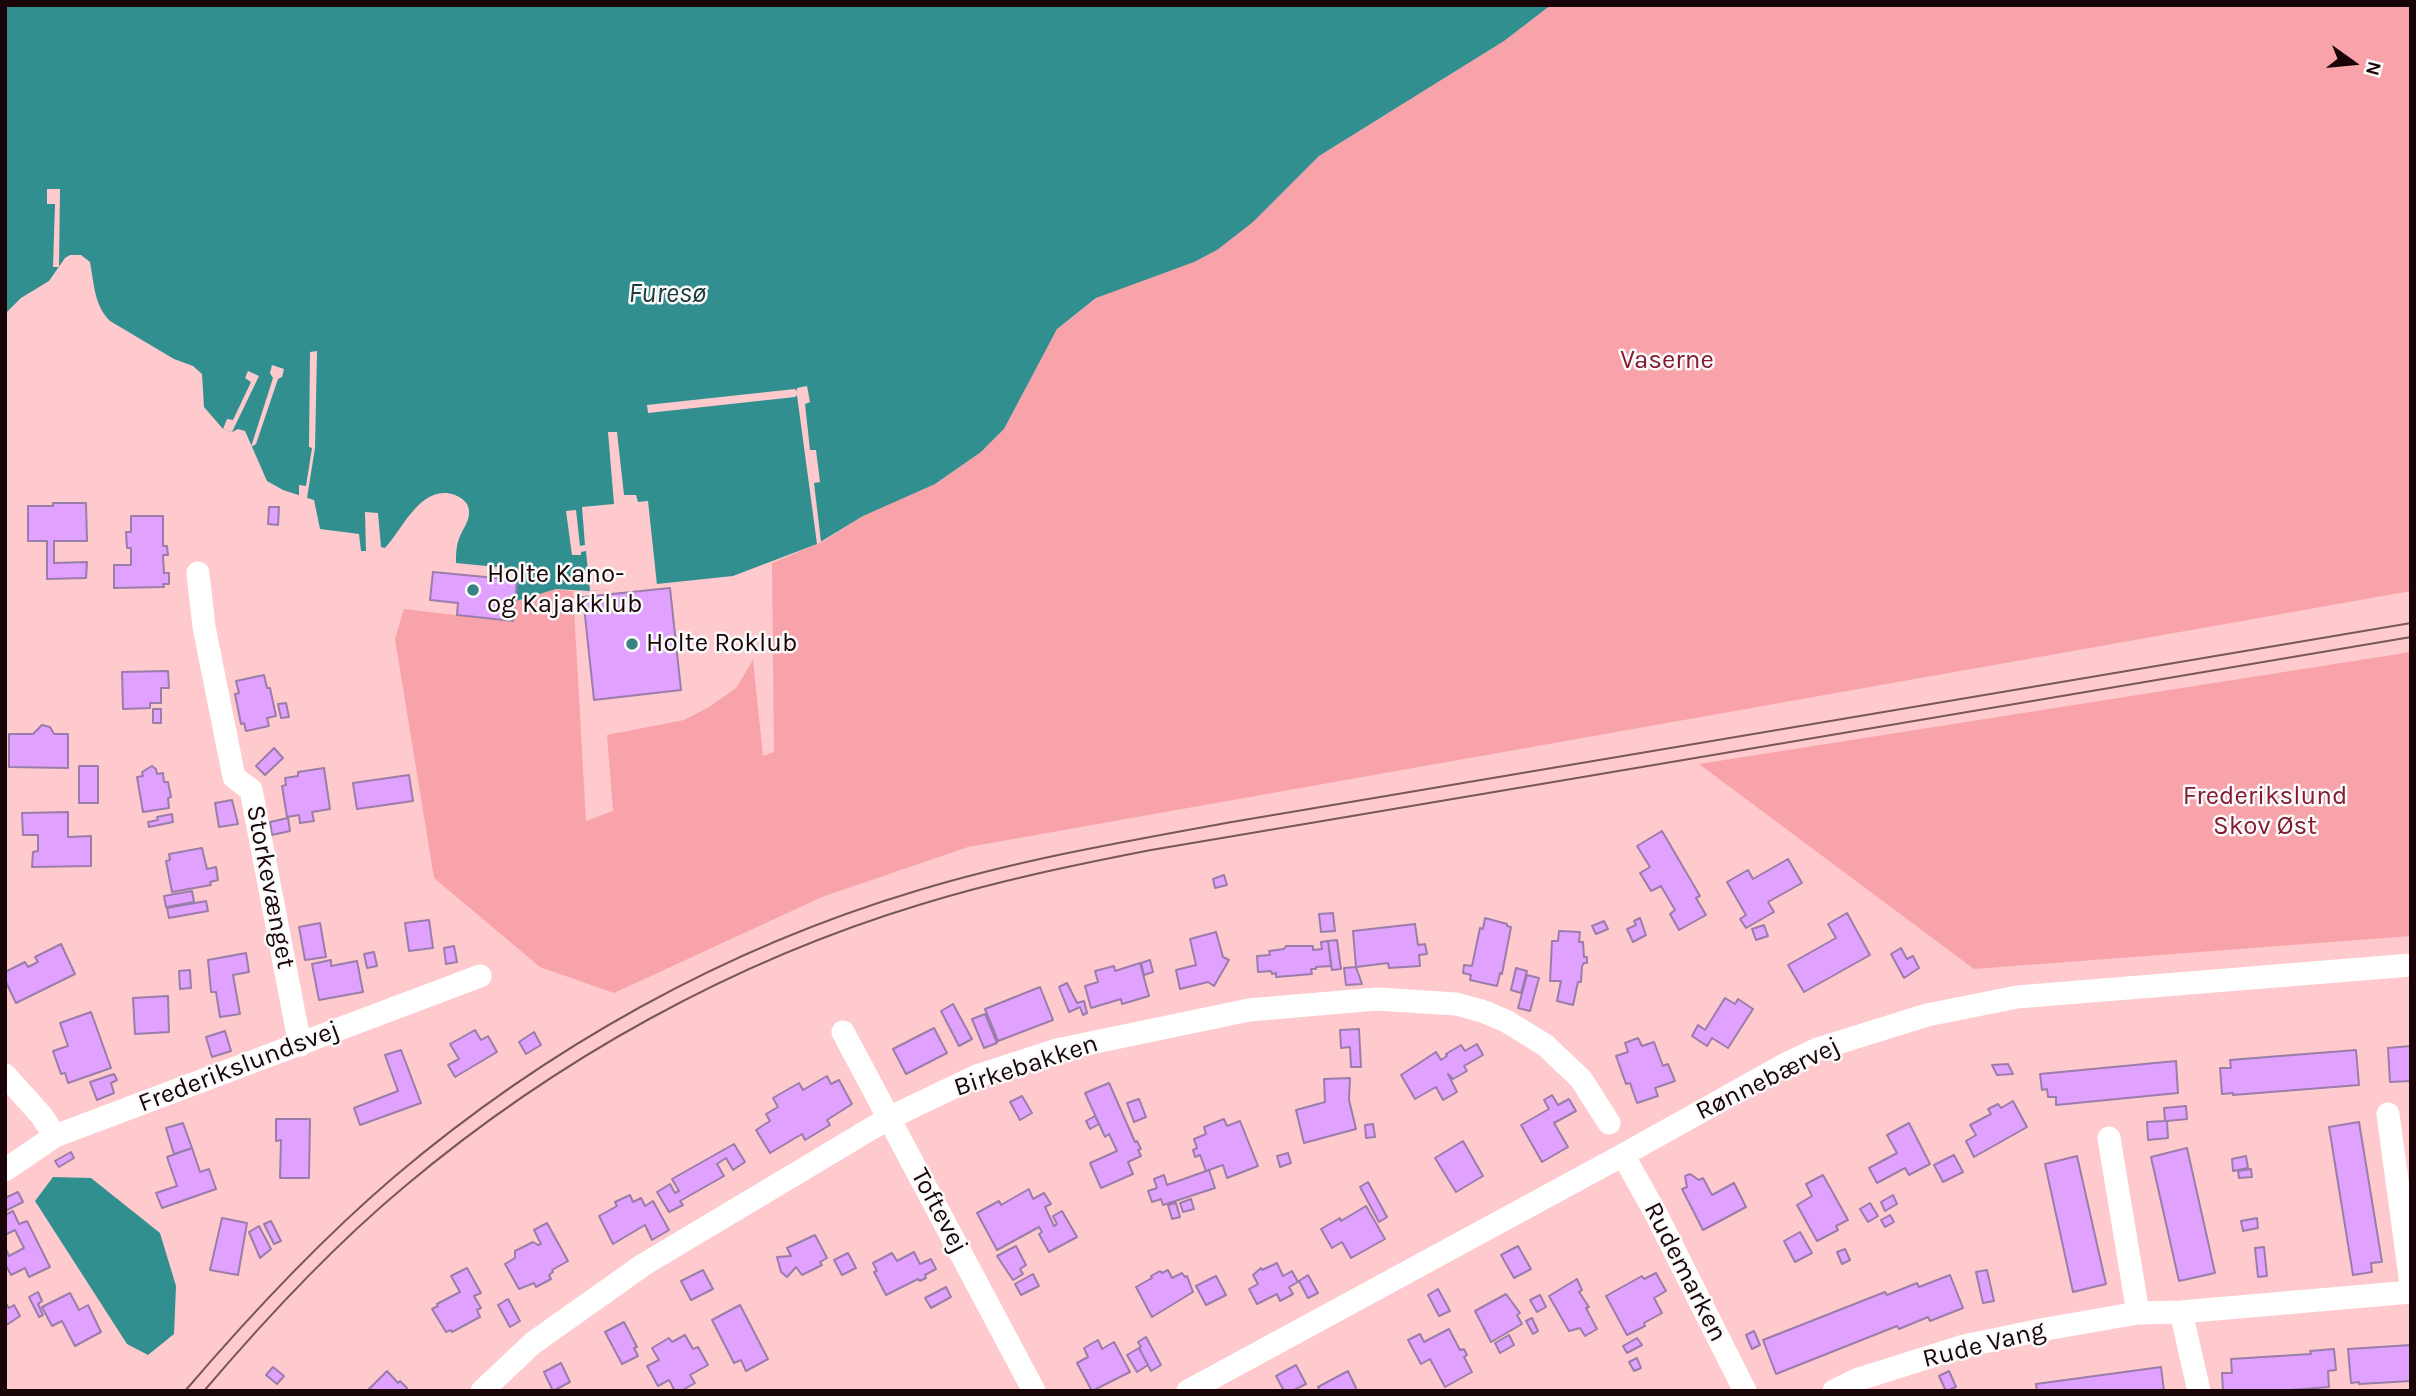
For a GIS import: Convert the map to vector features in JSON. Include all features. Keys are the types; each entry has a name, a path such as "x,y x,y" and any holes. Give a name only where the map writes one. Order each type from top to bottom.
{"street":[{"name":"Storkevænget","path":"198,573 204,627 234,777 251,790 300,1045"},
{"name":"Rønnebærvej","path":"1188,1391 1806,1055 1927,1015 2017,997 2411,965"},
{"name":"Frederikslundsvej","path":"5,1170 55,1136 480,976"},
{"name":"Birkebakken","path":"482,1391 533,1343 643,1265 889,1118 977,1076 1057,1050 1249,1010 1377,999 1456,1004 1506,1021 1545,1045 1581,1079 1609,1123"},
{"name":"Toftevej","path":"843,1032 1034,1391"},
{"path":"5,1075 41,1115 55,1136"},
{"path":"2388,1114 2411,1283"},
{"path":"2109,1138 2138,1313"},
{"name":"Rudemarken","path":"1623,1155 1655,1212 1745,1391"},
{"name":"Rude Vang","path":"1834,1391 1856,1380 1964,1346 2138,1313 2181,1312 2411,1292"},
{"path":"2181,1312 2199,1391"}],"green space":[{"name":"Vaserne","path":"1551,5 2411,5 2411,591 968,847 822,897 614,993 540,967 434,878 395,639 404,609 513,622 516,601 556,589 573,591 586,821 613,811 607,735 684,720 736,688 753,660 763,756 774,752 772,563 822,542 890,502 935,484 981,452 1004,429 1057,329 1097,298 1279,196 1319,156 1504,41"},
{"name":"Frederikslund Skov Øst","path":"2411,652 2411,936 1974,969 1699,764"}],"water":[{"name":"Furesø","path":"5,5 1551,5 1504,41 1319,156 1253,222 1217,250 1194,262 1096,298 1057,329 1004,429 981,452 935,484 863,516 817,544 733,576 590,591 556,589 516,601 517,569 456,563 458,543 469,514 466,503 455,495 443,493 423,501 385,548 381,547 378,513 365,512 366,551 361,551 359,534 320,529 314,500 283,490 267,481 245,431 238,429 232,432 223,429 204,407 202,374 193,366 174,359 110,321 98,301 90,262 81,255 65,258 49,281 21,298 5,314"},
{"path":"53,1177 91,1178 160,1233 176,1286 174,1334 148,1355 127,1344 35,1201"}],"pier":[{"path":"47,189 60,189 59,267 53,267 55,204 47,204"},
{"path":"317,351 315,448 307,498 299,496 299,485 306,486 312,448 309,447 310,352"},
{"path":"272,365 284,369 282,377 278,379 256,444 251,447 273,378 270,373"},
{"path":"248,371 259,376 232,432 223,429 227,419 233,420 251,382 245,378"},
{"path":"807,386 810,402 805,404 810,450 816,450 820,482 814,483 821,542 817,544 797,395 648,413 647,405 795,389 797,391 797,388"},
{"path":"608,432 617,432 624,495 636,495 638,502 648,501 657,585 590,591 586,551 581,552 581,555 572,555 566,511 576,510 580,546 585,545 582,507 614,504"}],"building":[{"path":"53,503 86,503 87,541 54,541 54,563 87,562 86,578 47,579 47,541 28,541 28,506 53,506"},
{"path":"269,507 279,507 278,525 268,524"},
{"path":"131,516 163,516 163,546 167,546 168,555 163,555 164,573 169,573 169,584 163,584 164,587 114,588 114,565 131,565 131,548 127,548 126,532 131,532"},
{"name":"Holte Kano- og Kajakklub","path":"433,572 517,580 513,621 457,615 458,603 430,600"},
{"name":"Holte Roklub","path":"670,588 681,690 594,700 583,597"},
{"path":"168,671 169,688 161,688 161,703 150,703 150,708 123,709 122,672"},
{"path":"264,675 267,688 270,688 276,716 267,718 269,726 246,731 244,723 241,724 235,694 239,693 236,681"},
{"path":"286,703 289,717 281,718 278,704"},
{"path":"153,709 161,709 161,723 153,723"},
{"path":"42,725 50,727 54,734 68,734 68,768 9,767 9,734 33,734"},
{"path":"274,748 283,758 265,775 256,766"},
{"path":"79,766 98,766 98,803 79,803"},
{"path":"152,766 157,774 163,773 164,782 168,782 171,797 168,798 169,808 143,812 137,777 143,776 142,772"},
{"path":"324,768 330,809 312,812 314,821 300,823 299,815 287,817 282,786 286,785 285,778 298,776 298,772"},
{"path":"409,775 413,801 357,809 353,783"},
{"path":"232,800 238,824 219,827 215,803"},
{"path":"68,812 68,837 91,836 91,866 32,867 33,852 38,851 38,835 23,835 22,813"},
{"path":"172,814 173,822 149,827 148,822"},
{"path":"288,818 290,831 272,835 270,822"},
{"path":"1662,831 1700,896 1696,898 1706,915 1679,930 1670,914 1675,910 1661,886 1651,891 1640,873 1650,867 1637,846"},
{"path":"202,848 207,869 216,867 218,880 210,882 211,885 172,892 166,861 170,860 169,854"},
{"path":"1788,859 1802,883 1768,902 1774,912 1746,928 1740,919 1746,915 1727,882 1748,870 1753,879"},
{"path":"1224,875 1227,885 1215,888 1213,879"},
{"path":"192,891 194,902 166,907 164,896"},
{"path":"206,901 208,911 169,918 167,908"},
{"path":"1333,913 1335,931 1321,932 1319,914"},
{"path":"1847,913 1870,955 1804,992 1788,965 1836,938 1828,924"},
{"path":"1485,918 1511,927 1497,986 1470,980 1471,975 1463,973 1464,965 1472,966 1480,928 1483,929"},
{"path":"1640,918 1646,935 1633,942 1627,929 1636,925 1634,921"},
{"path":"429,920 433,948 409,951 405,923"},
{"path":"1604,921 1608,929 1596,934 1592,926"},
{"path":"320,923 326,957 305,960 299,927"},
{"path":"1415,924 1418,945 1425,944 1427,954 1419,955 1420,966 1389,968 1388,963 1356,967 1353,931"},
{"path":"1764,925 1768,936 1756,940 1752,929"},
{"path":"1559,931 1580,932 1579,942 1583,942 1584,957 1587,957 1587,963 1582,966 1581,982 1578,982 1573,1005 1557,1001 1561,981 1550,981 1552,941 1558,941"},
{"path":"1216,932 1223,957 1229,960 1214,986 1208,982 1180,989 1176,970 1196,965 1190,939"},
{"path":"1337,940 1341,969 1332,970 1328,941"},
{"path":"1328,941 1331,966 1311,969 1312,974 1276,977 1276,973 1272,974 1271,971 1258,972 1257,956 1270,955 1269,951 1284,949 1286,946 1313,946 1313,950 1322,949 1321,942"},
{"path":"61,944 75,974 16,1003 5,980 5,972 25,962 28,967 38,962 35,957"},
{"path":"454,946 457,962 446,964 444,948"},
{"path":"1901,948 1907,959 1913,956 1919,968 1904,978 1891,954"},
{"path":"374,952 377,966 367,968 364,954"},
{"path":"246,953 249,972 233,975 240,1014 220,1017 216,992 211,992 208,960"},
{"path":"331,960 331,966 357,961 363,992 319,1000 312,964"},
{"path":"1150,960 1153,972 1144,975 1141,963"},
{"path":"1140,963 1149,996 1122,1004 1121,999 1091,1008 1085,986 1098,982 1095,971 1114,966 1115,971"},
{"path":"1356,967 1362,984 1346,985 1344,968"},
{"path":"1516,968 1527,971 1521,993 1511,990"},
{"path":"190,970 191,988 180,989 179,971"},
{"path":"1527,975 1539,978 1530,1011 1518,1008"},
{"path":"1067,983 1077,1003 1084,1001 1087,1013 1083,1015 1080,1007 1069,1012 1059,987"},
{"path":"1040,987 1053,1020 998,1041 985,1009"},
{"path":"168,996 169,1032 135,1034 133,998"},
{"path":"1725,998 1735,1004 1738,999 1753,1009 1728,1048 1712,1038 1707,1046 1692,1036 1698,1025 1705,1030"},
{"path":"953,1004 972,1039 959,1046 941,1011"},
{"path":"91,1012 111,1068 68,1083 65,1073 61,1074 53,1051 68,1046 60,1023"},
{"path":"985,1014 997,1043 984,1048 972,1019"},
{"path":"934,1028 947,1053 906,1074 893,1049"},
{"path":"1359,1029 1361,1067 1351,1067 1350,1047 1341,1048 1340,1030"},
{"path":"475,1030 481,1040 488,1036 497,1052 455,1077 448,1065 459,1059 450,1044"},
{"path":"225,1031 231,1051 212,1057 206,1037"},
{"path":"534,1032 541,1045 526,1054 519,1042"},
{"path":"1638,1038 1642,1046 1654,1042 1663,1066 1668,1064 1675,1081 1655,1088 1658,1096 1637,1103 1630,1083 1626,1084 1616,1056 1628,1052 1625,1043"},
{"path":"1477,1044 1483,1055 1464,1066 1467,1071 1453,1079 1448,1074 1457,1092 1443,1100 1436,1087 1415,1099 1401,1075 1436,1052 1441,1060 1461,1045 1465,1051"},
{"path":"2411,1046 2411,1081 2390,1082 2388,1048"},
{"path":"401,1050 421,1103 360,1125 354,1108 398,1091 385,1055"},
{"path":"2356,1050 2359,1085 2222,1094 2220,1068 2231,1068 2230,1060"},
{"path":"2176,1061 2178,1093 2056,1105 2056,1097 2048,1097 2047,1089 2042,1090 2040,1074"},
{"path":"2008,1064 2013,1074 1997,1075 1992,1065"},
{"path":"114,1074 117,1080 111,1083 114,1093 97,1100 90,1082"},
{"path":"827,1076 831,1084 839,1080 852,1104 827,1120 830,1125 805,1140 802,1134 770,1153 756,1130 770,1121 766,1114 778,1107 773,1098 799,1083 803,1090"},
{"path":"1350,1078 1349,1100 1356,1129 1304,1143 1296,1110 1325,1102 1324,1079"},
{"path":"1109,1083 1135,1142 1137,1141 1141,1149 1138,1150 1141,1156 1128,1162 1133,1174 1101,1188 1090,1163 1117,1151 1109,1134 1105,1137 1085,1093"},
{"path":"1552,1095 1558,1105 1569,1099 1576,1111 1554,1123 1568,1147 1542,1162 1521,1125 1549,1109 1544,1100"},
{"path":"1022,1096 1032,1113 1020,1120 1010,1102"},
{"path":"1139,1099 1146,1117 1134,1122 1127,1103"},
{"path":"2013,1101 2027,1127 1974,1157 1966,1141 1976,1135 1970,1125 1991,1114 1988,1109 1998,1104 2001,1108"},
{"path":"2186,1106 2187,1119 2167,1121 2168,1138 2148,1140 2147,1122 2165,1121 2164,1108"},
{"path":"1095,1116 1099,1124 1090,1129 1086,1121"},
{"path":"276,1119 310,1119 309,1178 280,1178 281,1140 276,1141"},
{"path":"1224,1119 1227,1126 1240,1121 1258,1166 1227,1178 1223,1165 1206,1171 1200,1155 1195,1157 1193,1150 1197,1148 1194,1139 1206,1134 1204,1127"},
{"path":"2359,1122 2382,1262 2371,1263 2372,1272 2353,1275 2329,1127"},
{"path":"183,1123 192,1148 174,1154 166,1128"},
{"path":"1909,1123 1930,1164 1909,1175 1905,1168 1877,1183 1869,1168 1897,1153 1887,1135"},
{"path":"1373,1124 1375,1137 1366,1138 1365,1125"},
{"path":"1463,1141 1483,1176 1456,1192 1435,1158"},
{"path":"734,1144 745,1162 733,1170 726,1158 717,1164 724,1176 680,1201 683,1205 669,1212 657,1192 670,1184 675,1193 679,1191 672,1179"},
{"path":"192,1148 200,1172 209,1169 216,1189 162,1208 156,1193 177,1186 167,1157"},
{"path":"2187,1148 2215,1273 2179,1281 2151,1157"},
{"path":"71,1152 74,1158 59,1167 55,1161"},
{"path":"1288,1153 1291,1163 1280,1167 1277,1156"},
{"path":"1954,1155 1963,1172 1943,1182 1934,1165"},
{"path":"2077,1156 2106,1284 2073,1292 2045,1164"},
{"path":"2246,1156 2248,1168 2233,1171 2232,1159"},
{"path":"2251,1169 2252,1177 2239,1178 2238,1171"},
{"path":"1209,1170 1215,1188 1163,1205 1161,1199 1152,1202 1148,1191 1157,1188 1154,1179 1164,1175 1167,1185"},
{"path":"1690,1174 1699,1180 1703,1178 1712,1195 1734,1183 1746,1207 1703,1230 1682,1189 1687,1187 1685,1176"},
{"path":"1823,1175 1848,1220 1836,1226 1838,1230 1817,1241 1797,1205 1812,1196 1806,1184"},
{"path":"1368,1182 1387,1217 1379,1222 1360,1187"},
{"path":"1029,1189 1033,1199 1044,1193 1051,1204 1045,1207 1054,1226 1057,1224 1053,1216 1062,1211 1077,1237 1049,1252 1039,1234 1042,1232 1039,1227 997,1250 977,1213 999,1201 1001,1205"},
{"path":"18,1192 23,1202 5,1211 5,1198"},
{"path":"630,1195 633,1202 641,1198 645,1206 653,1201 669,1230 652,1240 645,1225 613,1244 599,1216 617,1206 615,1202"},
{"path":"1893,1195 1897,1204 1885,1211 1881,1202"},
{"path":"1191,1199 1194,1209 1183,1212 1180,1203"},
{"path":"1176,1203 1180,1217 1172,1219 1168,1205"},
{"path":"1870,1203 1878,1216 1868,1222 1860,1209"},
{"path":"1366,1206 1385,1239 1351,1258 1342,1242 1332,1248 1321,1229"},
{"path":"13,1211 19,1224 27,1221 50,1267 29,1277 25,1268 11,1275 5,1264 5,1247 9,1256 24,1248 15,1230 5,1235 5,1215"},
{"path":"1890,1215 1894,1222 1885,1227 1881,1220"},
{"path":"222,1218 247,1223 238,1275 210,1270"},
{"path":"2257,1218 2258,1228 2243,1231 2241,1221"},
{"path":"271,1221 281,1241 274,1244 264,1224"},
{"path":"547,1223 568,1261 552,1270 549,1275 551,1279 536,1287 534,1283 519,1289 505,1264 515,1258 515,1251 533,1242 541,1244 534,1230"},
{"path":"259,1226 271,1249 260,1258 249,1232"},
{"path":"1800,1232 1812,1253 1795,1262 1784,1241"},
{"path":"815,1235 827,1258 820,1262 822,1265 802,1275 796,1267 787,1277 781,1272 777,1257 791,1256 787,1248"},
{"path":"1016,1246 1026,1265 1020,1269 1023,1274 1013,1280 997,1256"},
{"path":"1518,1246 1531,1269 1514,1278 1501,1255"},
{"path":"2264,1247 2267,1276 2258,1277 2255,1248"},
{"path":"1845,1249 1850,1260 1842,1264 1837,1252"},
{"path":"914,1252 920,1264 931,1259 936,1269 925,1275 926,1278 920,1281 918,1279 886,1295 874,1272 877,1271 873,1263 892,1253 897,1261"},
{"path":"848,1253 856,1268 842,1275 834,1260"},
{"path":"1277,1263 1283,1276 1292,1271 1298,1282 1289,1287 1293,1294 1280,1301 1277,1294 1257,1304 1249,1289 1258,1284 1253,1275 1261,1268 1262,1270"},
{"path":"467,1268 481,1293 474,1296 481,1308 477,1310 480,1317 452,1332 446,1332 432,1309 460,1292 451,1276"},
{"path":"703,1270 713,1289 691,1300 681,1281"},
{"path":"1168,1270 1172,1278 1182,1273 1187,1276 1193,1292 1152,1317 1136,1287 1160,1271 1162,1273"},
{"path":"1987,1270 1994,1301 1983,1303 1976,1272"},
{"path":"1656,1273 1666,1291 1654,1298 1662,1313 1627,1335 1606,1296 1642,1276 1644,1279"},
{"path":"1033,1274 1039,1286 1021,1295 1015,1284"},
{"path":"1308,1275 1318,1293 1308,1298 1299,1281"},
{"path":"1950,1275 1963,1308 1930,1321 1928,1317 1899,1329 1897,1326 1776,1374 1763,1340 1885,1292 1887,1295 1917,1283 1919,1287"},
{"path":"1216,1276 1226,1295 1206,1305 1196,1286"},
{"path":"1577,1279 1582,1290 1579,1292 1589,1307 1586,1308 1597,1329 1585,1336 1580,1328 1569,1331 1549,1296"},
{"path":"946,1287 951,1297 931,1308 925,1298"},
{"path":"1438,1289 1450,1311 1439,1316 1428,1295"},
{"path":"38,1292 42,1301 38,1304 43,1315 39,1317 29,1297"},
{"path":"70,1293 79,1310 88,1305 101,1332 75,1346 62,1321 52,1326 42,1307"},
{"path":"1506,1294 1520,1313 1517,1315 1522,1324 1491,1342 1475,1311"},
{"path":"1540,1295 1546,1307 1537,1312 1530,1300"},
{"path":"508,1299 520,1321 510,1327 498,1305"},
{"path":"5,1302 9,1308 14,1305 20,1316 5,1326"},
{"path":"740,1305 768,1359 746,1371 741,1360 734,1363 712,1320"},
{"path":"1532,1318 1538,1331 1533,1334 1526,1321"},
{"path":"624,1322 637,1347 634,1348 638,1356 622,1364 605,1332"},
{"path":"1449,1329 1460,1350 1464,1349 1467,1355 1464,1357 1472,1372 1445,1387 1430,1359 1421,1364 1408,1340 1420,1334 1424,1342"},
{"path":"1754,1331 1760,1345 1752,1349 1746,1335"},
{"path":"685,1335 693,1349 698,1347 708,1365 690,1375 695,1383 681,1391 675,1391 669,1380 658,1386 647,1366 659,1360 652,1348 669,1338 672,1342"},
{"path":"1509,1335 1514,1345 1500,1353 1495,1343"},
{"path":"1146,1337 1161,1365 1151,1371 1138,1342"},
{"path":"1637,1338 1642,1345 1627,1353 1623,1346"},
{"path":"1098,1340 1102,1349 1114,1342 1130,1372 1092,1391 1077,1363 1088,1357 1084,1348"},
{"path":"2411,1345 2411,1381 2351,1383 2348,1349"},
{"path":"1139,1348 1148,1365 1137,1372 1127,1355"},
{"path":"2334,1349 2336,1370 2328,1371 2329,1387 2279,1391 2223,1391 2222,1373 2232,1373 2231,1359 2311,1354 2310,1351"},
{"path":"1637,1358 1641,1368 1634,1371 1629,1362"},
{"path":"561,1363 570,1382 553,1391 544,1372"},
{"path":"1296,1365 1306,1384 1292,1391 1284,1391 1276,1376"},
{"path":"273,1367 284,1376 277,1384 266,1375"},
{"path":"2161,1367 2164,1391 2037,1391 2036,1384"},
{"path":"387,1371 407,1388 406,1391 367,1391"},
{"path":"1348,1371 1355,1391 1320,1391 1318,1387"},
{"path":"1949,1371 1956,1387 1946,1391 1939,1376"}],"tram line":[{"path":"185,1391 260,1307 338,1227 452,1130 513,1086 640,1007 775,942 845,914 993,870 1148,837 2411,623"},
{"path":"204,1391 275,1310 351,1234 404,1187 522,1097 649,1019 783,954 852,927 979,888 1151,850 2411,637"}],"place":[{"name":"Holte Kano- og Kajakklub","path":"473,590"},
{"name":"Holte Roklub","path":"632,644"}]}
